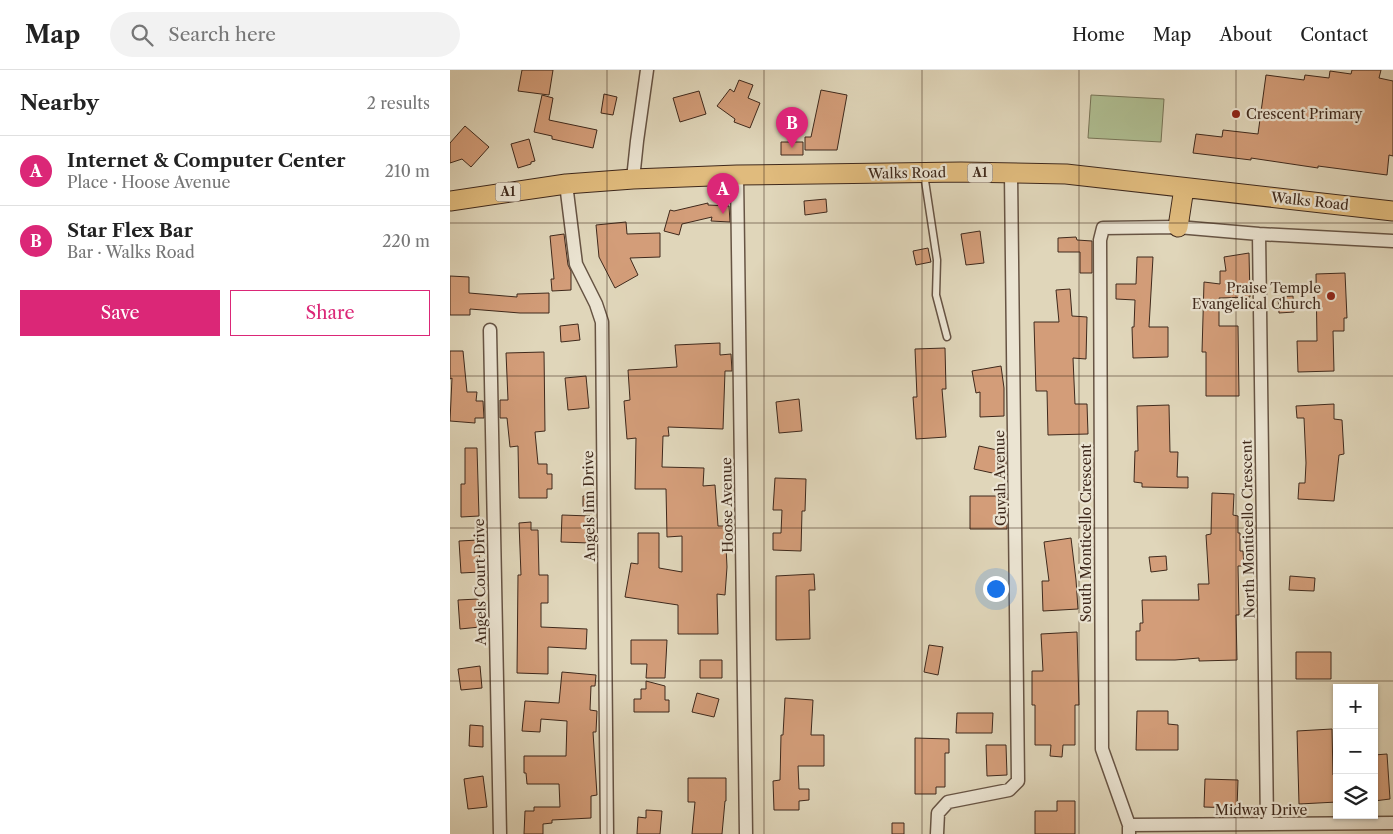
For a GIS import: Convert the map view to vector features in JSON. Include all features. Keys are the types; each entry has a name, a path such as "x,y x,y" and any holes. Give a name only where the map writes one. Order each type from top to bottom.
{"main road":[{"name":"Walks Road","path":"450,202 566,184 633,179 737,175 1066,174 1393,211"},
{"path":"1178,227 1184,188"}],"street":[{"path":"633,179 636,141 648,70"},
{"name":"Guyah Avenue","path":"938,834 938,813 948,802 1009,790 1018,781 1011,174"},
{"name":"Hoose Avenue","path":"737,175 746,834"},
{"name":"Angels Inn Drive","path":"566,184 576,264 596,304 602,322 607,834"},
{"path":"1178,227 1259,234 1393,241"},
{"name":"South Monticello Crescent","path":"1129,830 1102,749 1100,240 1103,228 1178,227"},
{"name":"North Monticello Crescent","path":"1259,234 1267,824"},
{"name":"Angels Court Drive","path":"490,330 500,834"},
{"name":"Midway Drive","path":"1129,830 1267,824 1325,829 1393,823"}],"lane":[{"path":"924,173 937,260 936,295 947,337"}],"green space":[{"path":"1091,95 1164,99 1161,142 1088,138"}],"building":[{"path":"522,70 553,70 549,95 518,91"},
{"path":"1352,70 1381,70 1379,78 1393,81 1393,156 1389,155 1387,175 1318,166 1318,168 1251,158 1251,160 1193,153 1196,134 1222,137 1223,130 1258,134 1266,75 1304,80 1305,75 1329,78 1330,71 1351,74"},
{"path":"739,80 753,85 748,98 760,103 750,128 734,122 735,119 717,106 730,89 734,92"},
{"path":"821,90 847,95 837,150 805,150 805,137 811,137"},
{"path":"699,91 706,114 680,122 673,98"},
{"path":"604,94 617,97 613,115 601,113"},
{"path":"542,95 553,98 549,120 597,130 593,148 552,139 552,136 534,132"},
{"path":"465,126 489,147 471,167 462,159 450,163 450,143"},
{"path":"529,139 535,161 518,168 511,144"},
{"path":"781,142 803,142 803,155 781,155"},
{"path":"826,199 827,212 805,215 804,201"},
{"path":"708,203 708,205 729,206 730,222 711,221 712,217 682,224 679,235 664,231 670,210 674,211"},
{"path":"626,222 627,234 660,233 660,257 630,258 638,275 615,288 599,257 596,225"},
{"path":"980,231 984,263 966,265 961,234"},
{"path":"564,234 568,265 571,271 571,290 552,291 551,279 554,279 550,236"},
{"path":"1076,237 1077,240 1092,241 1092,273 1080,273 1080,252 1058,252 1058,238"},
{"path":"928,248 931,262 916,265 913,251"},
{"path":"1249,253 1250,297 1219,298 1219,326 1238,326 1239,396 1206,396 1206,352 1202,352 1204,282 1220,284 1220,271 1226,271 1224,257"},
{"path":"1137,257 1153,257 1149,327 1168,327 1168,357 1133,358 1132,327 1134,327 1135,300 1116,299 1116,284 1136,284"},
{"path":"1345,273 1347,318 1344,318 1344,331 1333,331 1334,371 1298,372 1297,341 1317,341 1316,274"},
{"path":"450,276 469,277 469,293 517,297 517,294 549,293 549,313 470,309 470,315 450,315"},
{"path":"1070,289 1072,316 1087,317 1086,359 1073,358 1075,404 1087,404 1088,434 1048,435 1047,391 1036,391 1034,322 1059,322 1056,290"},
{"path":"1293,296 1294,312 1279,313 1278,297"},
{"path":"578,324 580,340 561,342 560,326"},
{"path":"720,343 720,355 731,354 732,371 725,371 723,429 668,427 669,436 663,436 662,467 704,468 703,486 715,485 718,526 725,526 727,567 725,595 717,594 718,634 678,634 678,605 625,597 631,563 638,564 638,533 659,533 659,568 682,572 682,536 667,537 666,489 635,489 636,438 627,439 624,401 630,400 628,370 677,367 675,345"},
{"path":"945,348 946,389 942,389 946,437 916,439 913,397 917,397 915,349"},
{"path":"450,351 463,351 467,392 477,392 476,401 483,401 484,418 475,418 475,423 450,421 452,378 450,379"},
{"path":"544,352 545,431 535,432 538,464 547,464 547,474 552,474 552,489 547,489 547,498 519,498 518,446 510,447 507,418 500,418 500,400 508,400 506,353"},
{"path":"1001,366 1004,388 1004,416 980,417 980,392 976,393 972,371"},
{"path":"586,376 589,408 568,410 565,378"},
{"path":"799,399 802,431 779,433 776,402"},
{"path":"1334,404 1334,419 1342,420 1344,454 1339,455 1334,501 1298,499 1299,483 1305,483 1306,463 1304,418 1297,418 1296,406"},
{"path":"1169,405 1170,452 1178,452 1177,477 1188,477 1188,488 1142,487 1142,483 1134,482 1135,451 1138,451 1137,406"},
{"path":"979,446 1006,452 1006,476 974,469"},
{"path":"465,448 477,448 479,516 461,517 461,484 465,484"},
{"path":"775,478 806,479 805,511 802,511 801,551 773,550 773,533 781,533 782,510 773,510"},
{"path":"1212,493 1234,494 1233,515 1238,516 1240,551 1243,551 1244,566 1238,566 1239,615 1236,615 1237,660 1199,661 1199,658 1136,660 1136,631 1140,631 1140,623 1143,623 1142,600 1199,600 1198,584 1209,584 1206,535 1211,534"},
{"path":"583,496 596,496 596,513 583,513"},
{"path":"970,496 1007,496 1007,529 970,529"},
{"path":"562,515 590,516 589,543 561,542"},
{"path":"531,522 531,530 538,530 539,575 548,575 548,603 541,603 541,627 587,629 586,649 548,647 548,674 517,673 518,575 521,575 519,523"},
{"path":"1071,538 1078,609 1043,611 1042,581 1049,581 1044,542"},
{"path":"479,540 480,572 461,573 459,541"},
{"path":"1166,556 1167,570 1151,572 1149,557"},
{"path":"814,574 815,590 809,590 810,639 776,640 776,576"},
{"path":"1290,576 1315,578 1314,591 1289,590"},
{"path":"478,599 480,627 460,629 458,600"},
{"path":"1077,632 1079,705 1075,705 1075,745 1063,745 1062,757 1050,756 1051,745 1035,745 1035,705 1032,705 1032,671 1043,671 1041,634"},
{"path":"631,640 667,640 665,678 646,678 647,664 631,664"},
{"path":"929,645 943,647 938,675 924,672"},
{"path":"1296,652 1331,652 1331,679 1296,679"},
{"path":"700,660 722,660 722,678 700,678"},
{"path":"480,666 482,688 461,690 458,669"},
{"path":"562,672 596,675 595,686 591,686 590,710 597,711 596,732 593,732 597,795 591,796 591,818 552,820 552,823 543,824 543,834 524,834 525,811 534,811 534,807 560,807 559,784 527,784 526,773 524,773 524,756 566,756 567,721 541,719 540,732 522,731 525,701 559,703"},
{"path":"646,681 665,686 665,700 669,700 669,712 634,712 634,699 641,699 641,689 646,689"},
{"path":"697,693 719,699 714,717 692,712"},
{"path":"785,698 813,700 811,735 824,735 824,766 798,766 799,789 809,789 809,800 799,801 799,810 774,810 773,781 780,780 781,735 783,735"},
{"path":"1137,711 1168,711 1168,724 1178,725 1178,750 1136,750"},
{"path":"957,713 993,713 992,733 956,733"},
{"path":"470,725 483,726 483,747 469,746"},
{"path":"1332,729 1333,802 1299,804 1297,731"},
{"path":"915,738 949,739 949,753 945,753 945,787 936,787 936,794 915,794"},
{"path":"986,745 1006,745 1007,775 987,776"},
{"path":"1387,754 1390,799 1378,800 1378,755"},
{"path":"483,776 487,807 468,809 464,779"},
{"path":"688,778 726,778 726,801 722,834 692,834 695,802 688,802"},
{"path":"1205,779 1238,780 1237,808 1204,807"},
{"path":"1057,801 1075,801 1075,834 1035,834 1035,811 1057,811"},
{"path":"646,810 662,811 660,834 637,834 638,817 646,818"},
{"path":"892,823 904,823 904,834 892,834"}],"place":[{"name":"Crescent Primary","path":"1236,114"},
{"name":"Star Flex Bar","path":"792,148"},
{"name":"Internet & Computer Center","path":"723,214"},
{"name":"Praise Temple Evangelical Church","path":"1331,296"}]}
